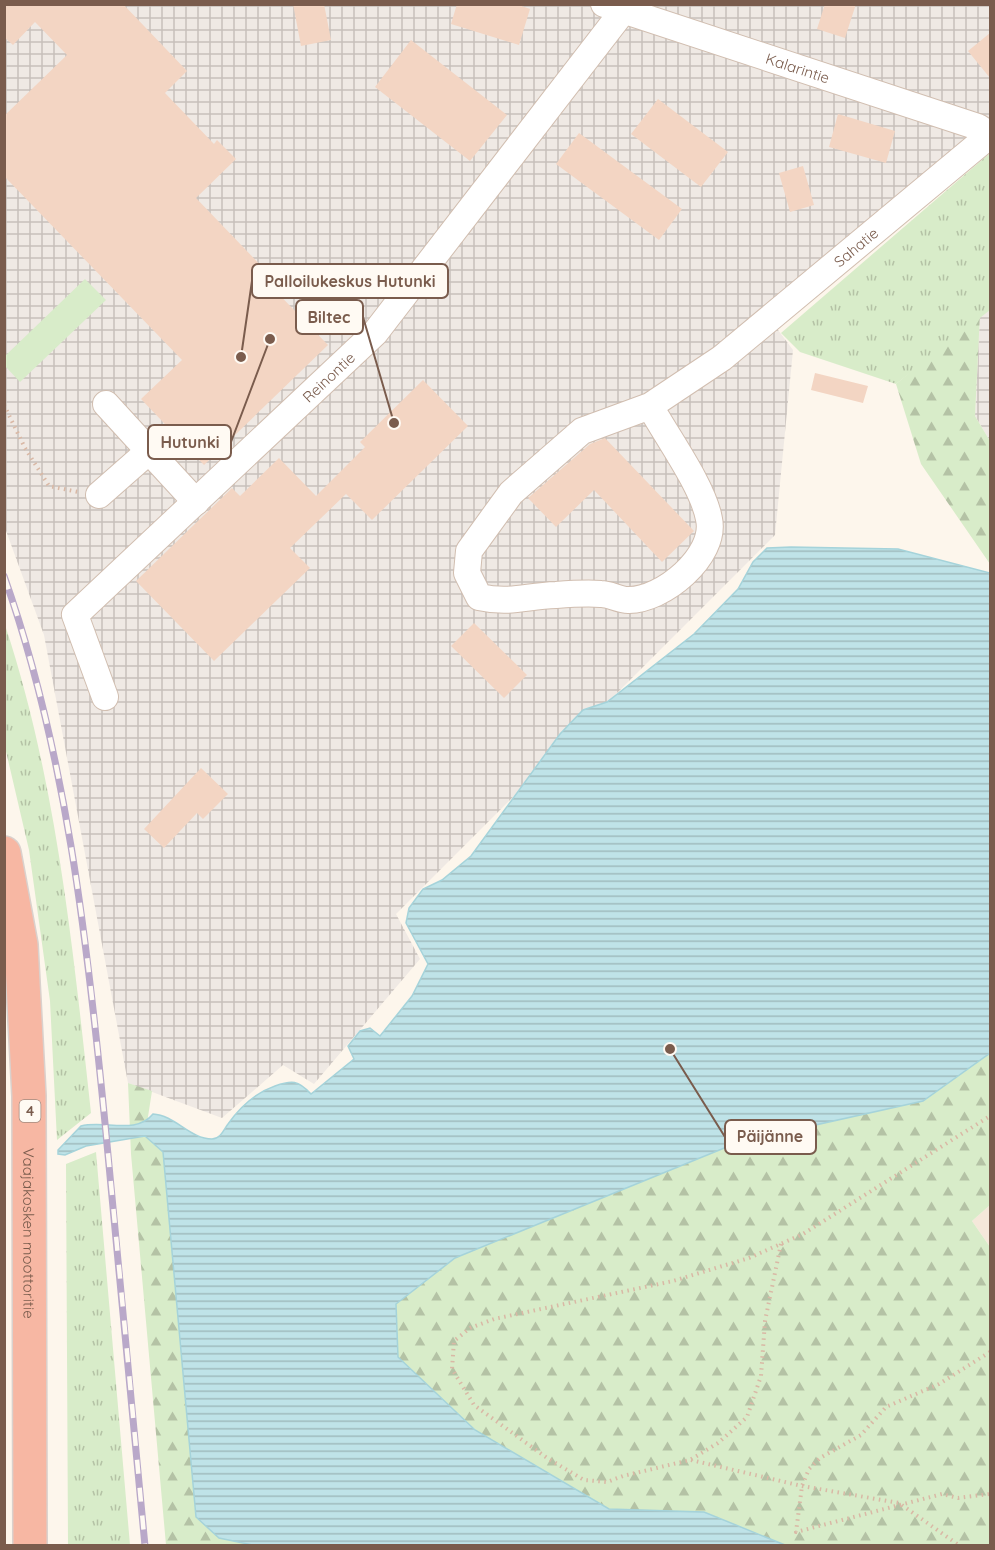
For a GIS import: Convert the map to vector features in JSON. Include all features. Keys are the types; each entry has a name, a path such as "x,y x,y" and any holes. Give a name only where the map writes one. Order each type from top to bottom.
{"highway":[{"name":"Vaajakosken moottoritie","path":"4,853 21,945 29,1096 30,1545"}],"street":[{"name":"Kalarintie","path":"613,8 967,124 990,135"},
{"name":"Reinontie","path":"105,697 75,615 375,333 440,250 613,8"},
{"name":"Sahatie","path":"650,406 698,490 710,520 706,548 683,577 654,593 628,601 603,594 554,595 502,602 479,597 467,573 469,551 511,493 582,431 650,406 722,358 990,135"},
{"path":"106,404 196,502"},
{"path":"99,495 149,451"}],"path":[{"path":"4,405 25,448 49,486 61,490"},
{"path":"781,1244 765,1321 761,1376 747,1417 718,1443 690,1460 607,1482 584,1480 547,1458 474,1405 452,1369 454,1341 470,1328 494,1319 673,1281 749,1258 781,1244 842,1211 879,1185 990,1116"},
{"path":"990,1352 939,1384 886,1407 861,1435 820,1458 809,1469 802,1486 796,1532 899,1503 942,1494 958,1498 990,1494"},
{"path":"690,1460 802,1486 899,1503 960,1545"}],"shaded area":[{"path":"5,5 990,5 990,133 769,318 793,350 775,535 396,914 420,959 314,1084 283,1065 222,1118 128,1083 44,635 5,528"},
{"path":"990,307 990,441 975,416 980,314"},
{"path":"990,1205 990,1247 972,1221"}],"green space":[{"path":"990,153 990,310 896,384 800,352 781,333"},
{"path":"85,279 106,300 20,382 5,366 5,356"},
{"path":"980,314 975,416 990,441 990,564 921,464 896,384"},
{"path":"5,625 38,745 61,867 91,1113 57,1140 50,1001 29,850 5,747"},
{"path":"990,1048 990,1205 972,1221 990,1247 990,1545 785,1545 704,1512 609,1509 475,1430 397,1357 396,1304 455,1258 739,1142 923,1101"},
{"path":"128,1083 152,1091 145,1136 163,1152 196,1517 219,1538 257,1545 166,1545 131,1154"},
{"path":"96,1152 130,1545 68,1545 66,1164"}],"water":[{"path":"767,548 898,549 990,573 990,1053 923,1101 739,1142 455,1258 396,1304 398,1357 475,1430 609,1509 704,1512 785,1545 257,1546 219,1538 196,1517 163,1152 145,1136 86,1146 65,1155 58,1154 58,1150 81,1126 138,1124 153,1114 168,1118 204,1138 215,1139 243,1106 261,1092 294,1082 311,1094 354,1059 348,1046 360,1031 370,1028 380,1036 412,996 428,964 406,923 409,908 423,889 442,880 471,856 560,734 583,710 607,702 694,634 738,589 753,562"}],"building":[{"path":"4,4 123,4 187,71 165,93 214,144 217,140 236,159 196,198 269,274 264,279 328,345 204,465 141,399 182,360 4,176 4,116 67,55 35,22 13,45 4,37"},
{"path":"293,4 324,4 331,40 301,46"},
{"path":"457,4 516,4 530,9 519,45 451,24"},
{"path":"825,4 856,4 845,38 817,29"},
{"path":"990,33 990,78 968,51"},
{"path":"411,40 507,115 470,161 375,87"},
{"path":"658,99 728,152 701,187 631,134"},
{"path":"838,114 895,131 886,163 829,147"},
{"path":"579,133 682,209 659,240 556,164"},
{"path":"803,166 814,205 790,212 779,173"},
{"path":"815,373 868,386 863,403 811,390"},
{"path":"423,380 468,426 372,520 346,494 290,548 310,568 214,661 136,581 232,488 240,496 279,458 316,496 365,447 360,442"},
{"path":"605,438 694,531 662,562 594,490 556,527 528,498 590,444"},
{"path":"474,623 527,675 504,698 451,646"},
{"path":"201,768 228,794 203,819 197,813 164,848 144,829"}],"railway":[{"path":"4,576 43,709 71,846 90,985 105,1123 145,1546"}],"place":[{"name":"Hutunki","path":"270,339"},
{"name":"Palloilukeskus Hutunki","path":"241,357"},
{"name":"Biltec","path":"394,423"},
{"name":"Päijänne","path":"670,1049"}]}
